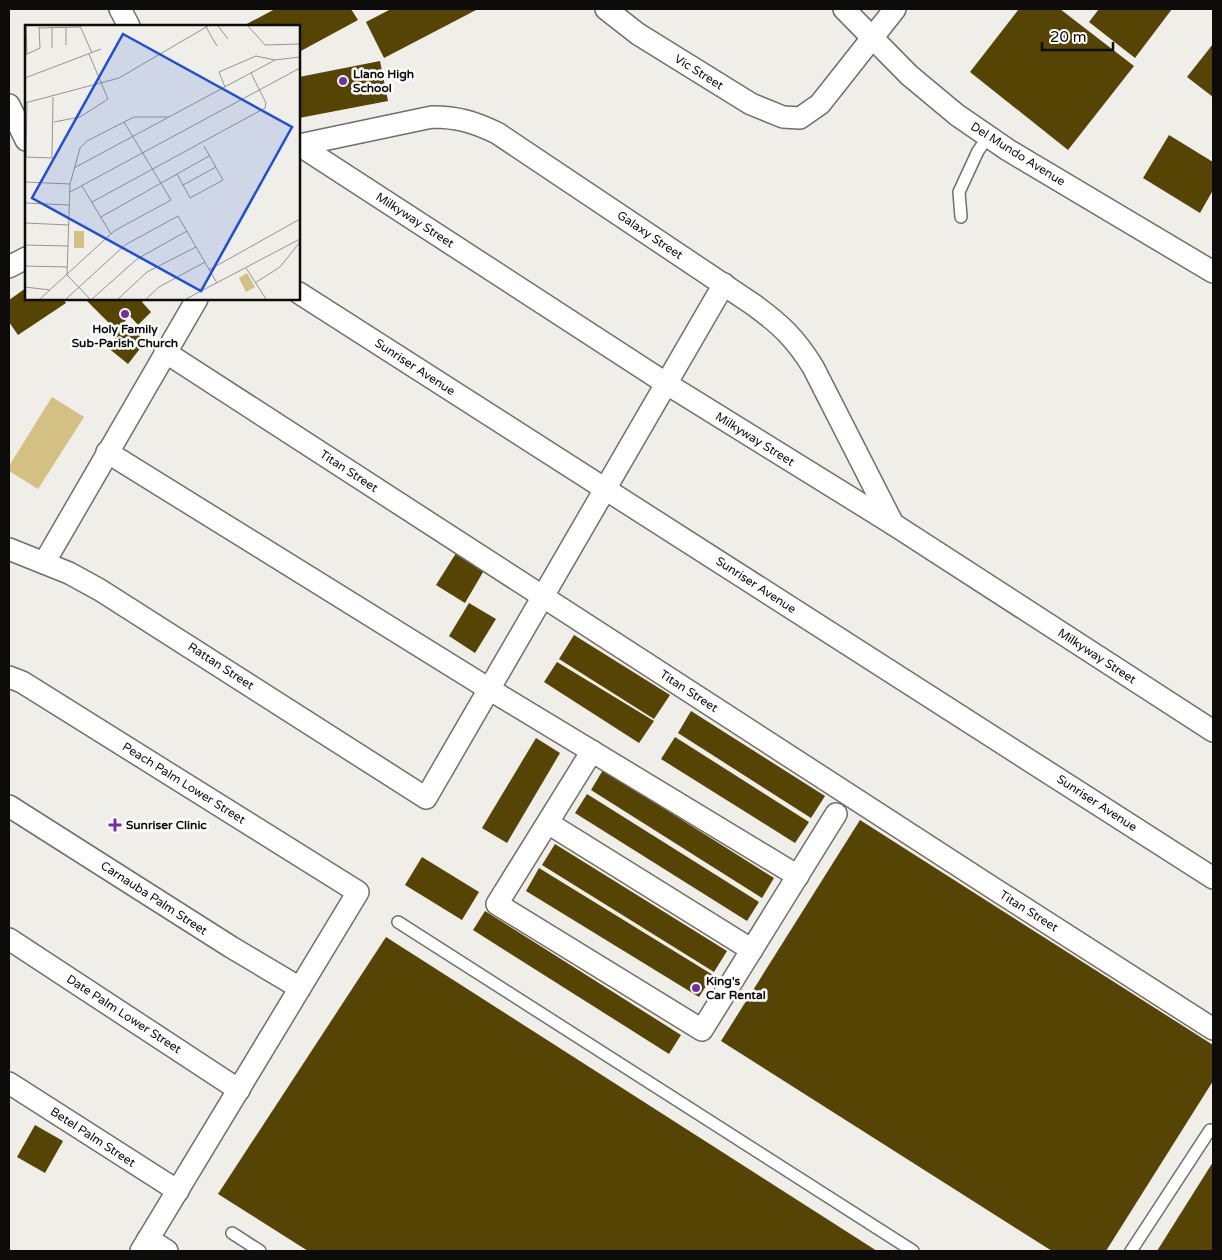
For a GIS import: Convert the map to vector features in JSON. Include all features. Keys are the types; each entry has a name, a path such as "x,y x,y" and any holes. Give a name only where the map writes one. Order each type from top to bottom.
{"street":[{"path":"120,9 128,25"},
{"name":"Vic Street","path":"606,9 638,34 751,104 783,117 800,118 820,104 872,38"},
{"name":"Del Mundo Avenue","path":"844,9 936,99 988,137 1213,272"},
{"path":"872,38 895,9"},
{"path":"9,105 25,138"},
{"name":"Galaxy Street","path":"300,145 432,116 452,117 478,124 497,133 724,284 781,326 800,346 813,367 893,524"},
{"name":"Milkyway Street","path":"300,146 667,384 893,524 1213,731"},
{"path":"9,267 25,259"},
{"path":"489,689 724,284"},
{"name":"Sunriser Avenue","path":"300,293 1213,878"},
{"path":"44,563 196,300"},
{"name":"Titan Street","path":"165,352 1213,1029"},
{"path":"107,452 489,689 798,876"},
{"name":"Rattan Street","path":"9,549 44,563 100,590 426,798 489,689"},
{"name":"Peach Palm Lower Street","path":"9,677 22,682 358,892 300,988"},
{"path":"592,751 497,904 702,1030 836,814"},
{"name":"Carnauba Palm Street","path":"9,806 231,947 300,988"},
{"path":"548,823 752,950"},
{"name":"Date Palm Lower Street","path":"9,939 239,1090"},
{"path":"167,1251 144,1245 300,988"},
{"name":"Betel Palm Street","path":"9,1083 178,1191"}],"lane":[{"path":"962,217 959,192 978,151 988,137"},
{"path":"398,922 913,1251"},
{"path":"1131,1251 1210,1130"},
{"path":"232,1233 260,1251"}],"shaded area":[{"path":"52,397 84,417 38,489 9,471 9,466"}],"building":[{"path":"275,9 351,9 358,20 300,51 300,25 245,25"},
{"path":"391,9 478,9 384,58 366,22"},
{"path":"1019,9 1060,9 1134,66 1068,150 970,72"},
{"path":"1099,9 1172,9 1135,58 1089,22"},
{"path":"1213,44 1213,97 1187,77"},
{"path":"380,61 388,101 300,118 300,77"},
{"path":"1169,135 1213,162 1213,190 1200,213 1143,178"},
{"path":"25,289 25,300 64,300 66,303 18,335 9,322 9,300"},
{"name":"Holy Family Sub-Parish Church","path":"86,300 144,300 142,302 151,312 138,325 130,316 116,330"},
{"path":"125,324 146,341 128,364 107,347"},
{"path":"458,550 486,567 465,603 436,585"},
{"path":"469,603 496,619 475,653 449,636"},
{"path":"574,635 670,695 654,719 559,659"},
{"path":"557,662 654,721 639,743 544,682"},
{"path":"691,711 825,796 811,818 678,733"},
{"path":"675,737 809,822 795,843 661,759"},
{"path":"536,738 560,753 507,843 482,828"},
{"path":"603,770 774,878 762,898 591,790"},
{"path":"587,794 759,902 747,921 575,813"},
{"path":"860,820 1213,1045 1213,1081 1106,1251 1052,1251 721,1041"},
{"path":"555,844 727,951 714,972 542,865"},
{"path":"422,857 479,892 462,920 405,885"},
{"path":"539,868 713,975 699,997 526,891"},
{"path":"485,911 681,1035 669,1054 473,930"},
{"path":"386,937 877,1251 308,1251 218,1194"},
{"path":"35,1125 63,1141 45,1173 17,1157"},
{"path":"1213,1162 1213,1251 1157,1251"}],"place":[{"name":"Llano High School","path":"343,81"},
{"name":"Holy Family Sub-Parish Church","path":"125,314"},
{"name":"Sunriser Clinic","path":"115,825"},
{"name":"King's Car Rental","path":"696,988"}]}
